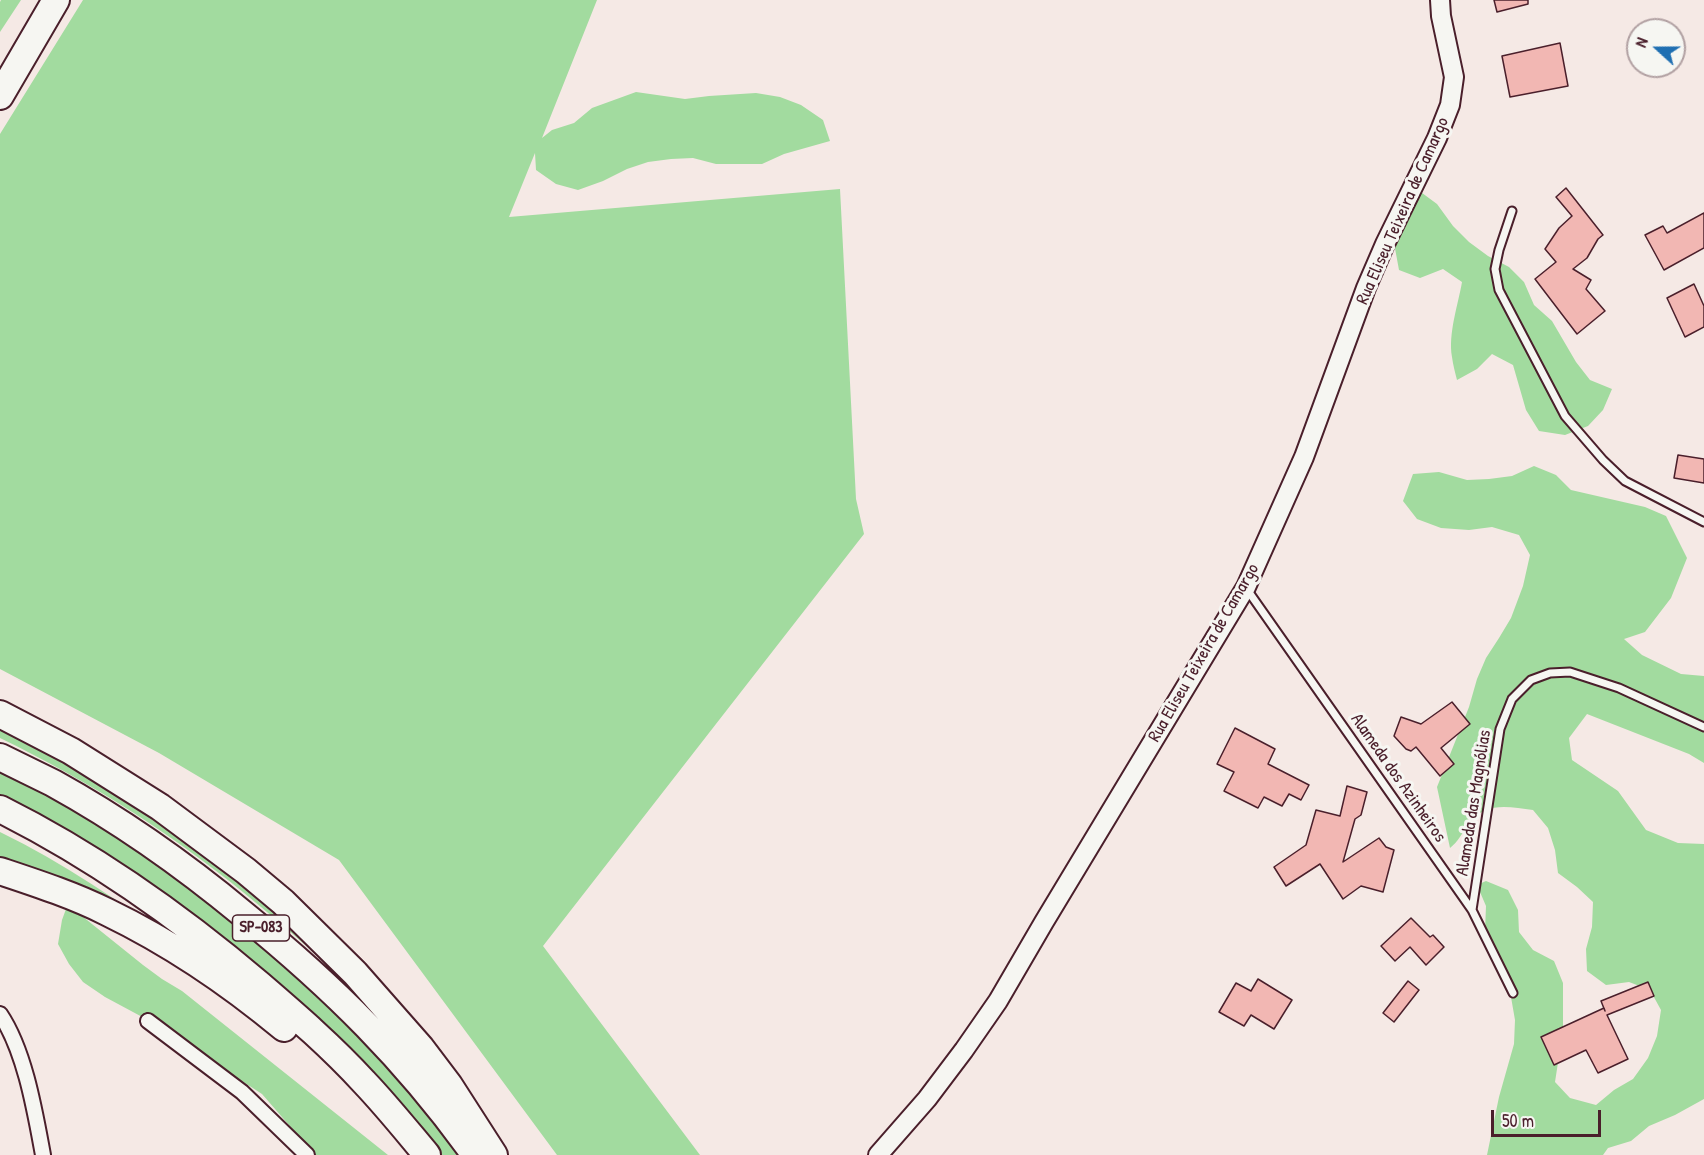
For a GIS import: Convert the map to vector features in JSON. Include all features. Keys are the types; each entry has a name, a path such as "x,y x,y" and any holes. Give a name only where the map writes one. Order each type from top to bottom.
{"highway":[{"path":"0,62 40,0"},
{"path":"0,96 57,0"},
{"path":"0,714 71,751 160,807 246,871 283,902 355,973 421,1048 450,1085 494,1155"},
{"name":"SP-083","path":"0,757 63,789 165,854 283,946 337,994 408,1068 475,1155"},
{"name":"SP-083","path":"0,809 60,840 106,869 159,905 236,965 303,1022 365,1082 426,1155"},
{"path":"0,871 70,896 106,912 208,970 272,1017 336,1072 415,1155"}],"street":[{"name":"Rua Eliseu Teixeira de Camargo","path":"878,1155 927,1099 998,1001 1246,587 1304,458 1377,261 1415,188 1450,105 1454,77 1441,16 1440,0"},
{"path":"0,1014 19,1052 43,1155"},
{"path":"148,1021 242,1092 307,1155"}],"lane":[{"path":"1512,211 1499,250 1496,269 1499,290 1565,416 1603,460 1625,480 1704,522"},
{"name":"Alameda dos Azinheiros","path":"1246,587 1472,910 1513,993"},
{"name":"Alameda das Magnólias","path":"1472,910 1500,729 1512,699 1532,680 1550,673 1570,672 1619,688 1704,727"}],"green space":[{"path":"1,0 21,0 0,32 0,2"},
{"path":"83,0 597,0 542,138 552,130 574,123 592,108 636,92 685,99 756,93 780,97 801,105 823,120 830,141 784,154 762,164 716,164 693,158 648,162 578,190 556,184 536,170 535,153 509,217 840,189 856,499 864,534 543,946 700,1155 557,1155 339,860 159,753 0,669 0,134"},
{"path":"1418,190 1437,204 1453,226 1469,242 1488,256 1509,267 1524,282 1534,305 1552,321 1576,362 1590,380 1612,389 1603,410 1588,426 1565,435 1539,431 1526,410 1513,365 1492,354 1477,369 1457,380 1451,339 1462,282 1443,269 1420,278 1399,270 1394,243"},
{"path":"1534,466 1556,475 1571,490 1645,507 1666,516 1687,558 1671,598 1645,632 1624,639 1642,655 1681,674 1704,676 1704,763 1689,754 1587,714 1569,738 1572,760 1618,791 1646,830 1678,843 1704,844 1704,1099 1649,1126 1631,1141 1608,1148 1603,1155 1487,1155 1499,1097 1514,1044 1515,1020 1511,997 1497,954 1485,931 1486,906 1477,885 1486,881 1508,890 1518,910 1519,932 1533,950 1554,961 1563,983 1563,1030 1555,1082 1570,1098 1596,1105 1614,1090 1633,1079 1648,1058 1657,1036 1661,1010 1650,990 1629,982 1606,985 1587,971 1586,949 1592,927 1593,902 1558,873 1555,850 1548,828 1533,810 1498,807 1482,812 1475,817 1450,848 1437,787 1486,658 1511,618 1523,586 1530,555 1519,535 1492,527 1469,530 1441,528 1417,519 1403,501 1413,474 1439,472 1467,480 1489,479 1512,476"},
{"path":"0,722 42,743 227,865 347,982 231,882 168,836 69,774 0,738"},
{"path":"0,769 124,839 236,920 379,1052 464,1155 435,1155 373,1083 0,800"},
{"path":"0,832 70,870 180,944 0,862"},
{"path":"66,909 82,916 143,965 182,991 388,1155 315,1155 262,1094 146,1019 83,982 69,964 58,944"}],"building":[{"path":"1494,0 1528,0 1528,4 1497,12"},
{"path":"1560,43 1568,86 1510,97 1502,56"},
{"path":"1566,188 1603,235 1598,239 1587,258 1573,269 1591,280 1586,289 1605,311 1577,334 1535,279 1556,262 1545,249 1559,228 1572,216 1556,197"},
{"path":"1704,213 1704,248 1664,270 1645,235 1663,226 1667,233"},
{"path":"1694,284 1704,306 1704,327 1685,337 1667,298"},
{"path":"1678,455 1704,459 1704,483 1674,478"},
{"path":"1452,702 1470,724 1441,748 1454,764 1440,776 1416,747 1411,751 1406,749 1394,736 1401,717 1421,724"},
{"path":"1235,728 1275,749 1268,764 1309,785 1301,800 1289,794 1282,806 1264,797 1258,808 1224,791 1234,772 1217,764"},
{"path":"1347,786 1367,792 1361,815 1355,819 1343,862 1379,838 1386,847 1394,850 1383,892 1361,886 1343,899 1320,864 1286,886 1274,867 1306,845 1316,810 1340,816"},
{"path":"1411,918 1444,947 1426,965 1410,947 1395,961 1381,946"},
{"path":"1258,979 1292,1000 1274,1029 1251,1015 1244,1026 1219,1012 1236,983 1251,991"},
{"path":"1408,981 1419,990 1394,1022 1383,1013"},
{"path":"1648,982 1654,996 1607,1015 1628,1059 1598,1073 1586,1050 1554,1065 1541,1037 1604,1008 1601,1001"}]}
